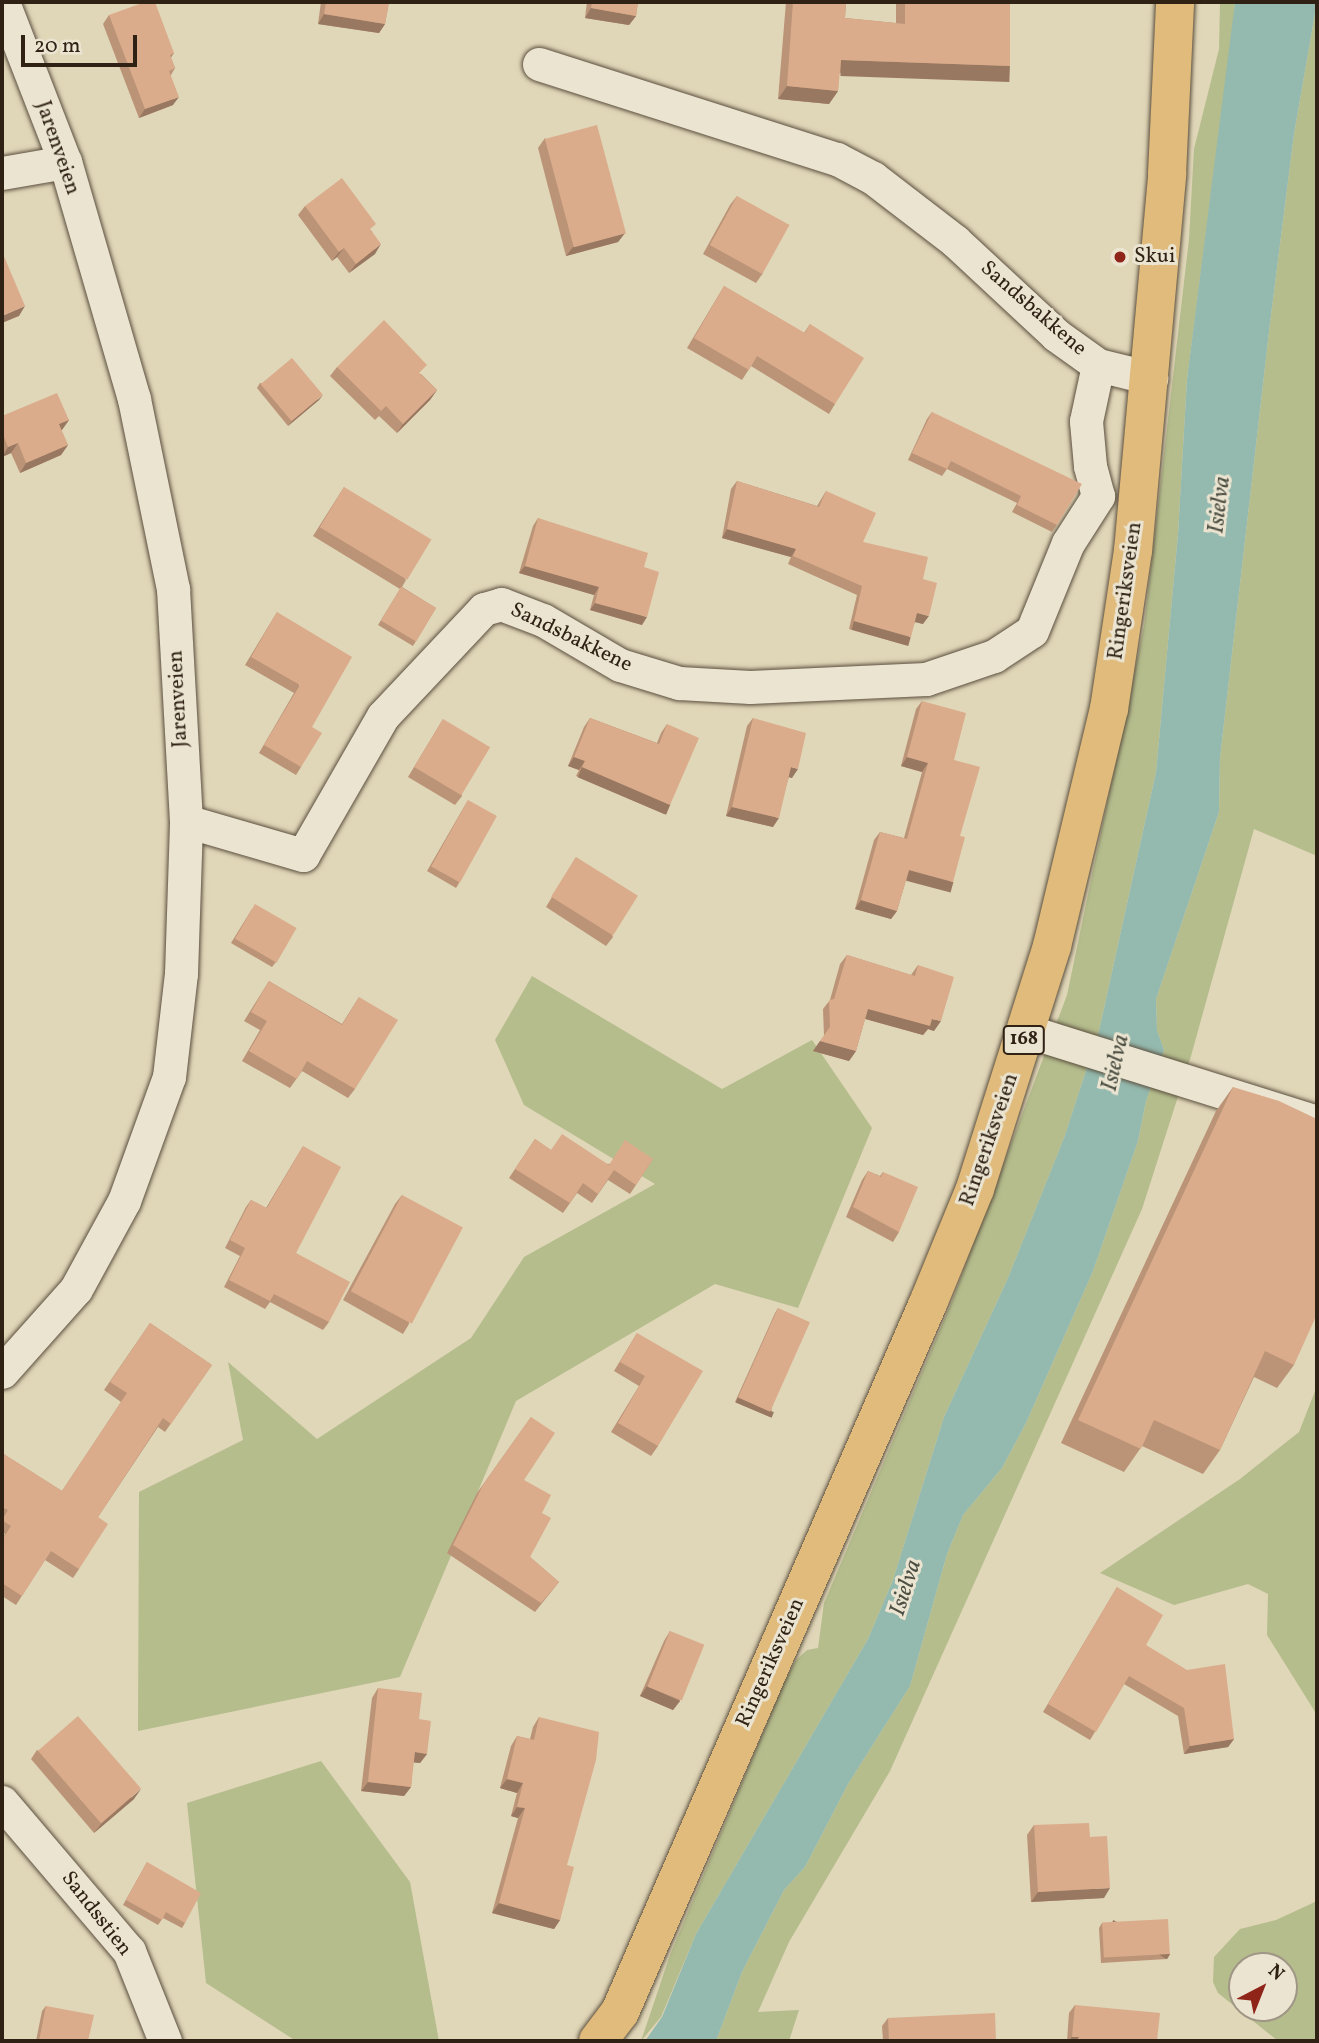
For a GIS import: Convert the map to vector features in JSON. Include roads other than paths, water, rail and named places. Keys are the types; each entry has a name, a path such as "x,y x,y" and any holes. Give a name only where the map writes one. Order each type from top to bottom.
{"main road":[{"name":"Ringeriksveien","path":"612,2032 929,1301 975,1189 1027,1031 1109,709 1151,378 1175,2"}],"street":[{"name":"Jarenveien","path":"2,1372 76,1289 124,1201 169,1077 181,974 186,821 173,589 134,399 65,162 4,2"},
{"name":"Sandsbakkene","path":"539,64 837,159 873,178 955,241 1056,335 1098,365 1151,378"},
{"path":"2,173 65,162"},
{"name":"Sandsbakkene","path":"186,821 303,855 383,716 484,609 501,604 543,620 620,665 678,683 750,687 926,679 994,656 1032,631 1068,543 1098,496 1090,467 1086,421 1098,365"},
{"path":"1027,1031 1317,1122"},
{"name":"Sandsstien","path":"2,1802 129,1951 165,2041"}],"water":[{"name":"Isielva","path":"1235,2 1317,2 1294,134 1270,323 1220,758 1219,812 1156,999 1157,1030 1164,1050 1146,1101 1138,1141 1093,1271 1026,1423 1002,1468 963,1515 947,1554 910,1686 848,1784 805,1867 784,1890 742,1972 716,2041 645,2041 662,2017 696,1934 868,1639 893,1580 944,1417 1008,1278 1064,1138 1099,1031 1156,772 1178,534 1187,379"}],"place":[{"name":"Skui","path":"1120,257"}]}
